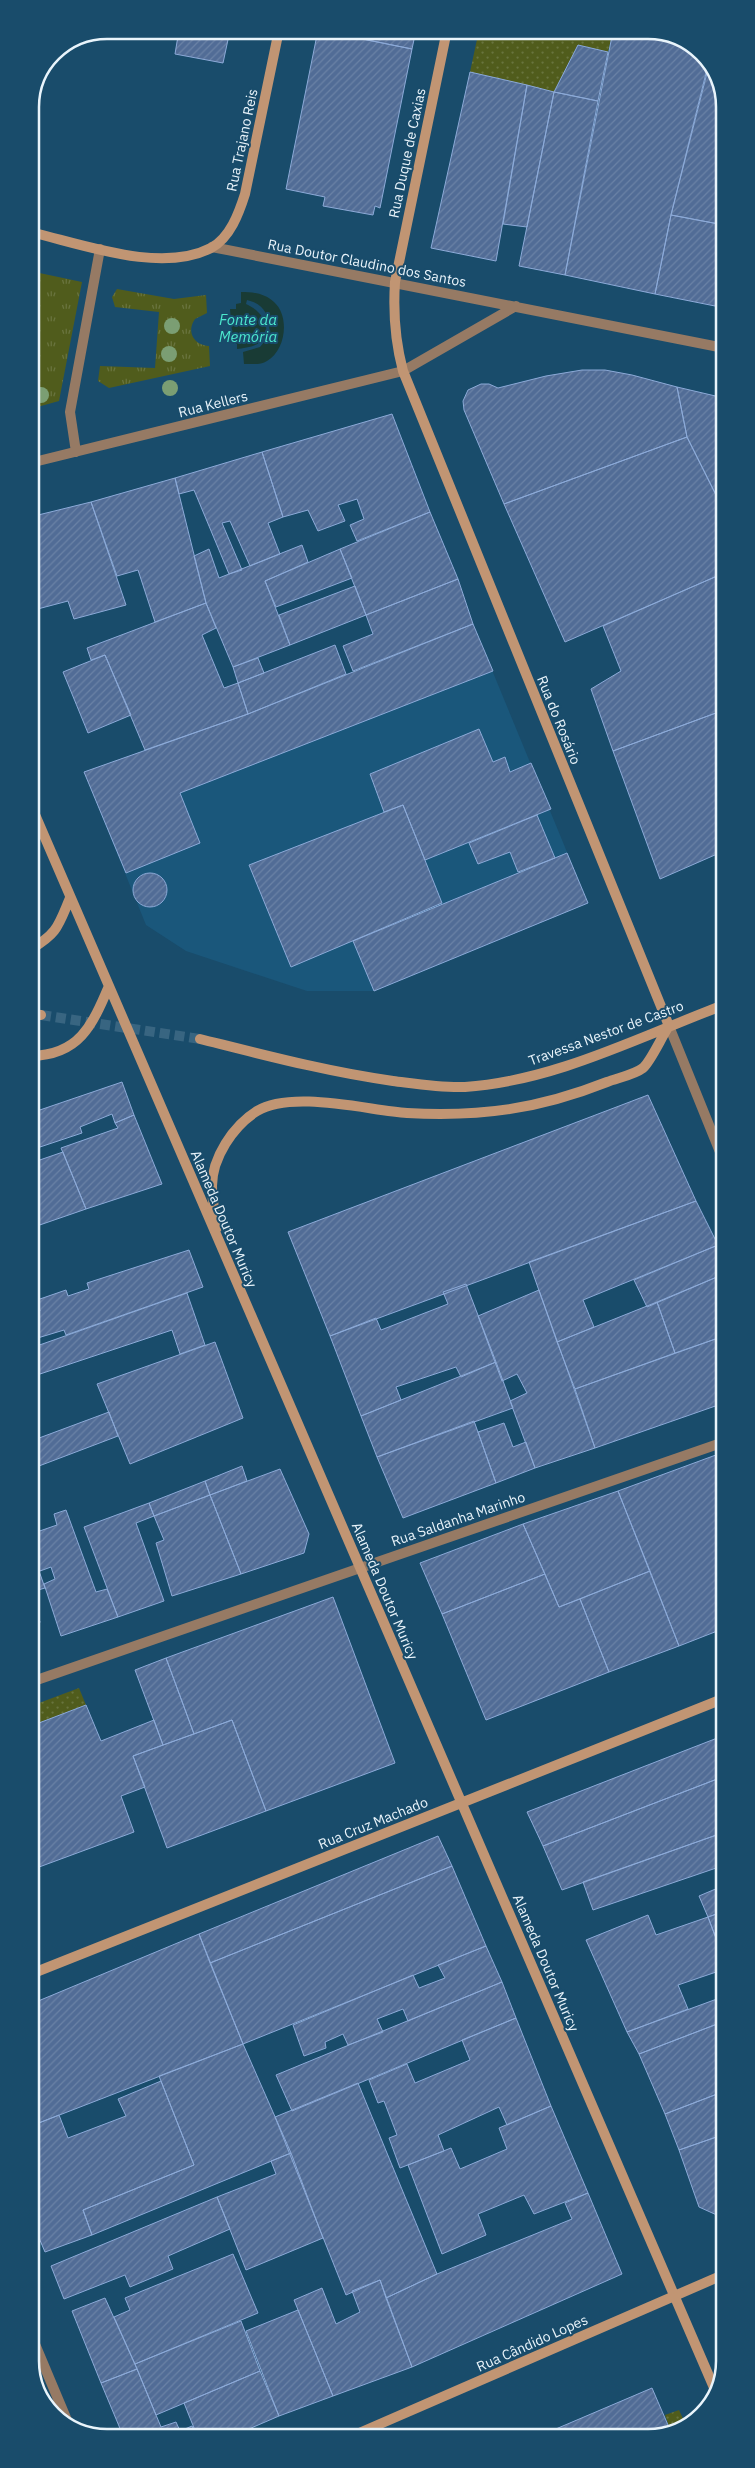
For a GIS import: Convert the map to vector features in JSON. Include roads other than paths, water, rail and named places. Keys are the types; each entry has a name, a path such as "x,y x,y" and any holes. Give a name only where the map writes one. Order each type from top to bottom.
{"street":[{"name":"Rua Trajano Reis","path":"212,247 226,234 238,213 245,194 277,39"},
{"name":"Rua Duque de Caxias","path":"395,282 445,39"},
{"path":"39,234 100,249 149,258 170,259 212,247"},
{"name":"Rua Doutor Claudino dos Santos","path":"212,247 716,346"},
{"path":"76,452 70,412 100,249"},
{"name":"Rua do Rosário","path":"395,282 393,309 395,341 403,371 716,1142"},
{"path":"403,371 516,306"},
{"name":"Rua Kellers","path":"39,461 403,371"},
{"name":"Alameda Doutor Muricy","path":"39,824 713,2383"},
{"path":"39,944 51,937 60,922 70,898"},
{"path":"39,1055 61,1051 79,1040 90,1027 109,986"},
{"name":"Travessa Nestor de Castro","path":"200,1039 335,1072 424,1085 464,1087 504,1082 551,1070 716,1008"},
{"path":"218,1238 212,1185 219,1155 237,1128 258,1111 283,1102 320,1102 407,1113 466,1114 519,1109 567,1098 643,1068 669,1026"},
{"name":"Rua Saldanha Marinho","path":"39,1679 716,1445"},
{"name":"Rua Cruz Machado","path":"39,1971 716,1701"},
{"name":"Rua Cândido Lopes","path":"368,2429 716,2278"},
{"path":"39,2353 65,2415"}],"water":[{"name":"Fonte da Memória","path":"241,292 254,293 266,297 274,302 282,316 284,333 282,341 273,356 262,363 244,364 243,352 260,347 269,336 269,323 266,313 253,302 247,300 246,304 256,310 264,320 266,331 264,336 258,344 249,347 237,349 237,344 233,344 230,309 236,309 236,304 241,303"}],"tunnel":[{"path":"41,1015 200,1039"}]}
